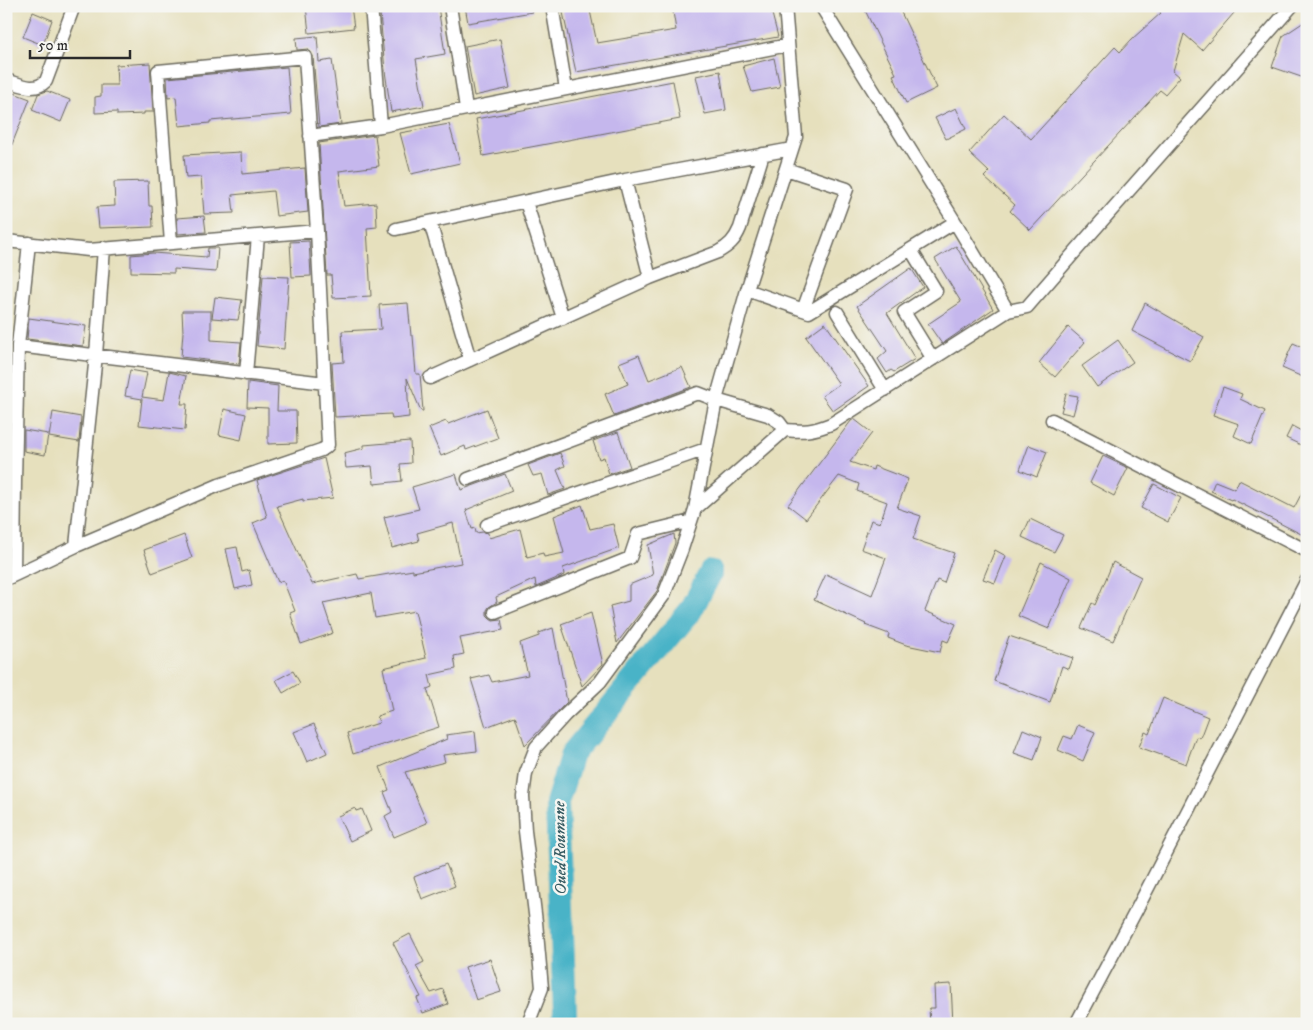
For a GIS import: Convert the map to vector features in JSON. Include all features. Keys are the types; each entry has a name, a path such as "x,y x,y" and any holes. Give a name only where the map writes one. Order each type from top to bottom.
{"street":[{"path":"6,80 32,88 46,81 74,6"},
{"path":"371,6 381,126"},
{"path":"450,6 466,108"},
{"path":"552,6 566,88"},
{"path":"528,1024 542,988 525,831 523,796 526,773 536,747 565,715 600,682 664,594 682,549 693,515 716,400 747,290 796,138 785,6"},
{"path":"821,6 1008,311"},
{"path":"495,612 630,558 638,534 693,515 785,430 812,431 831,424 1008,311 1027,307 1292,6"},
{"path":"310,136 381,126 788,45"},
{"path":"29,243 18,346 15,481 10,577 76,546 219,485 325,448 328,445 317,231 304,57 158,71 171,243"},
{"path":"396,229 625,180 792,149"},
{"path":"430,378 650,278 727,248 735,239 740,228 763,154"},
{"path":"786,169 847,189 803,310"},
{"path":"625,180 650,278"},
{"path":"526,202 563,318"},
{"path":"430,222 470,360"},
{"path":"747,290 810,312 955,222"},
{"path":"6,241 89,250 317,231"},
{"path":"246,374 258,236"},
{"path":"76,546 96,355 104,248"},
{"path":"911,250 936,291 904,312 933,359"},
{"path":"837,312 885,390"},
{"path":"18,346 325,383"},
{"path":"468,479 698,393 768,415 780,422 785,430"},
{"path":"1052,420 1307,551"},
{"path":"487,525 706,448"},
{"path":"1076,1024 1307,580"}],"building":[{"path":"306,6 351,6 354,28 309,33"},
{"path":"399,6 438,6 445,54 416,59 424,106 391,112 380,13 400,10"},
{"path":"465,6 532,6 532,12 468,23"},
{"path":"589,6 597,43 676,30 672,6 770,6 778,37 576,72 562,8"},
{"path":"863,6 898,6 937,88 906,103 893,75 896,74"},
{"path":"1154,6 1240,6 1202,50 1184,34 1173,71 1180,77 1165,94 1160,90 1030,230 1010,211 1015,205 984,177 989,172 969,153 1004,114 1031,139 1115,47 1120,52 1161,13"},
{"path":"33,12 52,20 43,45 23,37"},
{"path":"1307,20 1307,79 1272,67 1283,36"},
{"path":"317,36 319,62 332,60 341,124 319,127 313,56 308,49 297,50 296,38"},
{"path":"500,39 510,88 474,96 465,46"},
{"path":"774,58 780,87 752,92 743,66"},
{"path":"150,63 153,112 117,115 117,112 95,113 95,97 101,96 101,85 117,85 116,65"},
{"path":"287,67 291,114 210,121 210,123 179,126 176,97 168,98 167,78"},
{"path":"720,71 726,110 705,114 696,76"},
{"path":"673,81 680,119 483,156 476,119"},
{"path":"6,90 30,99 7,157 6,157"},
{"path":"47,91 70,100 61,122 32,110 38,94"},
{"path":"956,108 966,129 946,139 935,118"},
{"path":"449,124 460,163 411,174 400,133"},
{"path":"375,135 379,166 339,171 344,206 376,203 377,227 367,228 371,296 333,298 331,275 327,275 319,143"},
{"path":"241,152 242,174 305,168 308,212 276,216 273,191 232,195 234,213 204,214 201,177 186,178 184,155"},
{"path":"148,181 149,206 152,206 153,227 99,228 97,207 115,206 114,182"},
{"path":"204,216 206,232 178,234 177,218"},
{"path":"309,241 311,276 292,277 290,242"},
{"path":"956,246 993,309 942,344 928,324 961,302 935,259"},
{"path":"208,248 218,248 216,272 174,269 174,273 131,272 131,255 153,253 207,257"},
{"path":"911,268 923,287 887,313 915,359 894,372 891,370 887,373 878,359 887,351 857,306"},
{"path":"263,276 289,277 284,349 257,346"},
{"path":"215,297 242,300 238,320 212,318"},
{"path":"408,303 416,374 420,374 423,411 421,411 407,378 409,417 392,419 391,414 335,417 332,363 344,362 342,331 381,329 379,305"},
{"path":"1145,303 1204,337 1190,361 1132,331"},
{"path":"182,311 211,311 211,340 241,342 239,364 181,357"},
{"path":"29,318 86,326 83,346 27,339"},
{"path":"825,323 869,386 833,411 822,396 839,384 806,337"},
{"path":"1068,327 1085,342 1055,377 1039,363"},
{"path":"1118,340 1133,362 1097,387 1082,366"},
{"path":"1293,343 1307,349 1307,379 1282,368"},
{"path":"639,355 649,380 682,367 691,387 614,416 605,394 628,384 619,363"},
{"path":"130,370 147,373 142,397 164,400 169,372 186,376 181,404 187,404 185,430 139,425 142,399 125,396"},
{"path":"248,382 278,386 277,411 296,411 297,443 268,444 268,408 247,407"},
{"path":"1223,387 1242,394 1240,399 1265,411 1251,444 1234,436 1239,424 1213,415"},
{"path":"1066,394 1078,396 1073,415 1061,412"},
{"path":"224,409 246,414 241,440 219,435"},
{"path":"487,409 498,438 466,450 465,446 441,456 429,428 446,421 448,424"},
{"path":"53,412 81,417 79,442 49,437"},
{"path":"854,419 872,433 850,462 873,470 874,466 908,479 897,508 921,516 913,539 954,553 944,583 937,580 925,611 956,624 948,642 943,640 940,652 906,645 888,638 889,634 865,625 814,600 826,574 872,595 886,558 861,549 871,520 880,523 887,502 857,491 859,484 839,476 806,519 788,505"},
{"path":"1292,426 1307,434 1307,448 1286,438"},
{"path":"24,430 48,434 45,455 24,451"},
{"path":"618,432 630,467 609,474 604,457 599,459 593,441"},
{"path":"410,441 411,463 400,464 402,481 374,484 372,466 346,468 344,453 364,448 364,445"},
{"path":"1029,445 1047,452 1037,477 1020,470"},
{"path":"560,453 565,466 557,470 565,489 548,495 542,474 533,476 528,465"},
{"path":"1103,456 1128,468 1114,496 1090,483"},
{"path":"324,458 333,498 303,501 303,499 277,506 312,584 357,574 359,579 461,563 453,523 417,533 419,541 392,548 384,517 419,509 412,487 456,474 461,490 505,474 512,491 466,510 472,529 475,528 476,533 488,533 489,538 520,529 527,557 543,553 544,557 564,553 554,516 582,505 590,529 613,524 619,548 563,568 564,575 536,587 535,579 496,597 497,602 489,607 487,615 493,620 501,619 503,630 460,638 464,654 454,656 456,669 429,675 432,687 427,689 439,727 353,754 347,733 379,723 377,716 392,711 383,668 426,658 415,611 375,618 371,593 323,603 333,633 301,644 290,613 295,611 283,580 278,582 253,523 267,517 257,480"},
{"path":"1239,480 1294,508 1307,483 1307,537 1232,499 1211,491 1215,481 1235,489"},
{"path":"1154,484 1181,498 1168,522 1141,508"},
{"path":"1030,519 1063,535 1054,552 1022,537"},
{"path":"674,534 675,543 657,591 617,643 610,606 629,601 629,585 653,575 648,545"},
{"path":"184,535 192,558 152,573 144,550"},
{"path":"237,547 242,572 249,570 252,585 235,589 226,549"},
{"path":"995,550 1006,556 995,583 983,579"},
{"path":"1041,562 1071,578 1049,629 1018,616"},
{"path":"1113,562 1141,577 1113,641 1081,628 1092,603 1095,605"},
{"path":"591,613 603,664 582,686 561,624"},
{"path":"553,628 567,702 525,745 515,716 486,727 471,679 489,675 492,682 528,675 520,643"},
{"path":"1009,636 1073,658 1069,669 1062,666 1050,702 994,681"},
{"path":"293,671 300,683 283,693 276,680"},
{"path":"1163,698 1208,717 1200,738 1196,737 1186,764 1139,747 1145,732 1149,734"},
{"path":"314,724 327,753 307,762 294,732"},
{"path":"1078,725 1095,732 1083,761 1058,750 1064,736 1072,739"},
{"path":"1023,729 1042,737 1034,760 1014,753"},
{"path":"475,731 477,751 443,755 445,762 405,772 427,823 394,837 385,816 392,812 384,792 389,790 380,767 447,739 446,735"},
{"path":"355,808 356,811 362,809 371,831 350,841 338,816"},
{"path":"446,864 455,886 422,899 414,877"},
{"path":"410,934 424,962 416,966 431,993 443,989 448,1004 423,1013 417,998 421,997 393,943"},
{"path":"490,959 501,992 476,1000 465,967"},
{"path":"951,984 953,1024 930,1024 929,1008 935,1008 934,985"}],"waterway":[{"name":"Oued Roumane","path":"562,1024 565,1013 557,803 572,754 691,610 711,572"}]}
